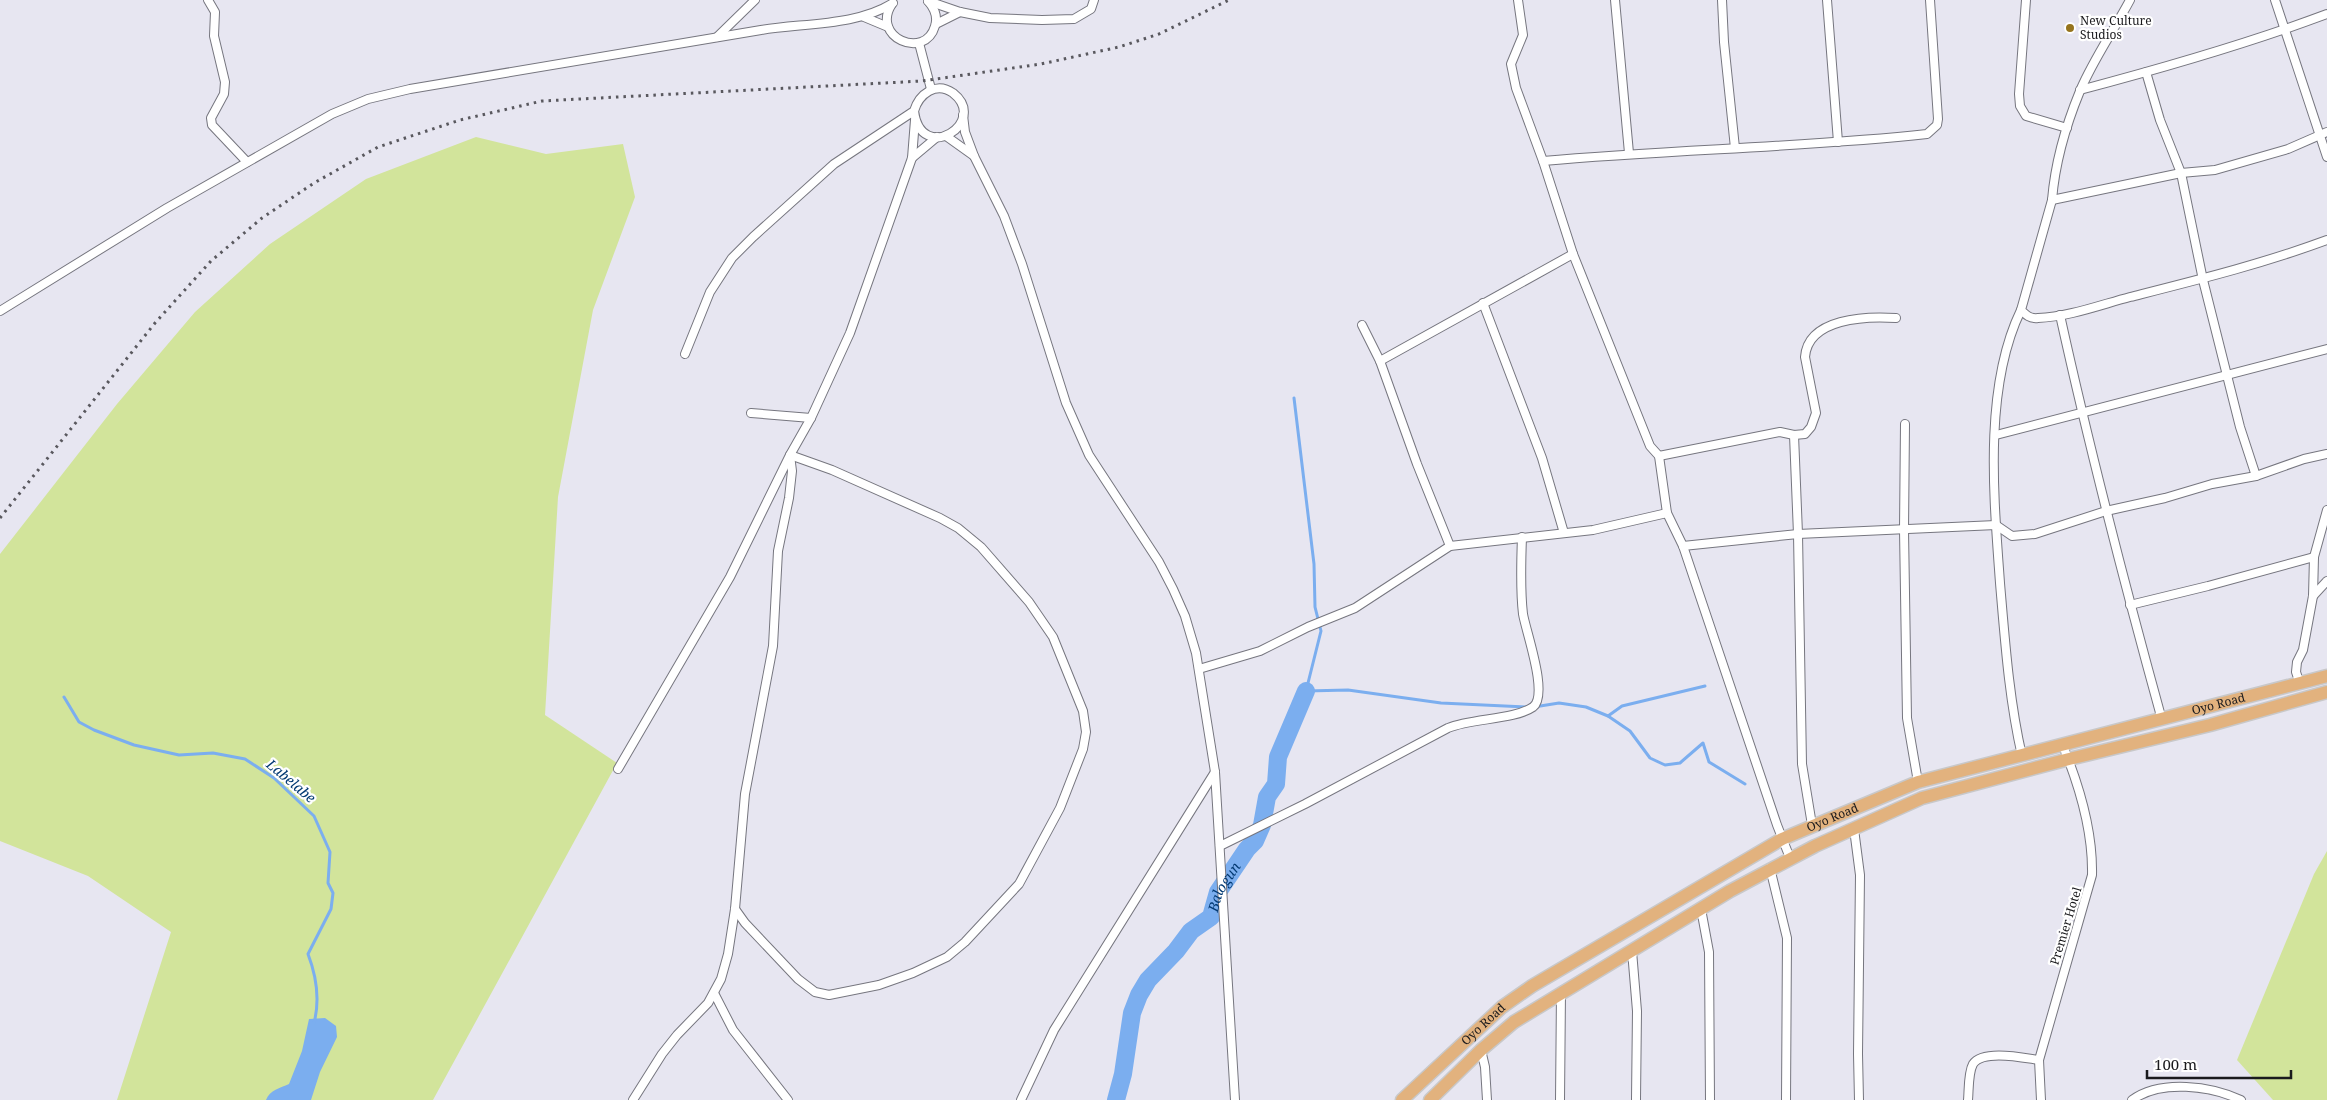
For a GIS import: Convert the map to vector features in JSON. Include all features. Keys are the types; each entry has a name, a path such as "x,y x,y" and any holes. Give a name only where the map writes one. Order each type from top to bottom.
{"main road":[{"name":"Oyo Road","path":"1402,1100 1502,1007 1532,986 1782,839 1812,825 1918,782 2063,746 2327,676"},
{"name":"Oyo Road","path":"1430,1100 1481,1050 1514,1022 1561,992 1790,858 1922,798 2068,758 2210,725 2327,692"}],"street":[{"path":"208,0 215,12 214,36 225,82 224,94 211,118 212,125 247,162"},
{"path":"716,37 755,0"},
{"path":"927,0 960,12 990,18 1066,19 1085,14 1091,9 1094,0"},
{"path":"894,1 887,14 890,33 900,41 919,43 930,36 936,24 935,12 927,0"},
{"path":"1518,0 1523,35 1511,64 1516,88 1543,161 1572,254 1650,446 1659,456 1667,513 1683,546 1790,858"},
{"path":"1615,0 1629,153"},
{"path":"1722,0 1734,148"},
{"path":"1827,0 1838,142"},
{"path":"1543,161 1629,153 1838,142 1927,134 1936,125 1938,119 1930,0"},
{"path":"2026,0 2019,94 2020,106 2026,116 2066,128"},
{"path":"2022,756 2005,651 1996,526 1996,413 2004,360 2012,330 2021,310 2052,200 2053,181 2066,128 2080,90 2130,0"},
{"path":"2275,0 2327,157"},
{"path":"0,312 167,208 332,114 368,99 410,89 716,37 864,17 880,11 894,1"},
{"path":"936,24 960,12"},
{"path":"2080,90 2284,30 2327,14"},
{"path":"864,17 888,27"},
{"path":"919,43 931,89"},
{"path":"2146,72 2160,120 2181,173 2203,280 2240,427 2256,476"},
{"path":"618,770 730,577 790,455 811,418 850,333 912,158 914,111 917,102 923,94 931,89 941,88 950,91 958,97 965,132 974,156 1004,216 1022,264 1066,403 1090,454 1159,562 1185,616 1199,669 1215,772 1236,1100"},
{"path":"685,354 710,292 732,258 834,164 914,111"},
{"path":"915,120 920,129 927,135 936,137 946,136 955,132 961,124 963,115"},
{"path":"2052,200 2181,173 2214,170 2249,161 2327,132"},
{"path":"946,136 974,156"},
{"path":"912,158 936,137"},
{"path":"2021,310 2027,316 2036,319 2060,315 2203,280 2327,240"},
{"path":"1380,360 1572,254"},
{"path":"1483,303 1542,458 1564,533"},
{"path":"2060,315 2081,413 2130,605 2162,720"},
{"path":"1659,456 1780,432 1794,435 1805,434 1811,427 1816,413 1805,358 1805,349 1811,338 1825,327 1835,324 1896,318"},
{"path":"1362,325 1380,360 1417,464 1450,546"},
{"path":"1996,435 2327,349"},
{"path":"751,413 811,418"},
{"path":"1905,424 1904,530 1907,718 1918,782"},
{"path":"1794,435 1798,534 1802,764 1812,825"},
{"path":"1683,546 1798,534 1996,526 2012,536 2035,534 2106,511 2165,498 2212,484 2256,476 2327,454"},
{"path":"735,910 798,979 815,992 829,995 879,984 913,973 947,957 965,942 1019,884 1060,808 1082,750 1086,732 1083,712 1053,637 1029,602 981,547 958,528 940,518 832,470 790,455"},
{"path":"633,1100 662,1054 677,1035 708,1003 721,979 728,954 735,910 745,794 773,646 778,551 790,488 790,455"},
{"path":"2300,684 2296,672 2297,662 2303,650 2313,596 2314,557 2327,510"},
{"path":"1199,669 1260,651 1314,624 1355,608 1450,546 1593,530 1667,513"},
{"path":"1220,846 1461,722 1525,711 1534,706 1539,698 1538,678 1523,614 1520,580 1522,537"},
{"path":"2130,605 2314,557"},
{"path":"2313,596 2327,581"},
{"name":"Premier Hotel","path":"2040,1100 2039,1060 2092,875 2093,856 2085,817 2063,746"},
{"path":"1021,1100 1054,1030 1215,772"},
{"path":"1854,829 1860,875 1859,1100"},
{"path":"1770,868 1787,938 1786,1100"},
{"path":"1701,909 1709,952 1710,1100"},
{"path":"1632,952 1637,1011 1636,1100"},
{"path":"1560,1100 1561,992"},
{"path":"714,993 733,1030 788,1100"},
{"path":"1481,1050 1485,1067 1487,1100"},
{"path":"1968,1100 1973,1065 1978,1060 1986,1057 2006,1056 2039,1060"},
{"path":"2132,1100 2156,1089 2204,1088 2225,1093 2241,1100"}],"green space":[{"path":"476,137 546,154 623,144 635,197 593,310 558,497 545,715 617,763 433,1100 117,1100 171,932 88,876 0,841 0,554 117,404 195,312 270,244 366,179"},
{"path":"2327,851 2327,1100 2273,1100 2237,1060 2314,874"}],"water":[{"path":"325,1018 336,1026 337,1037 320,1072 311,1100 266,1100 273,1092 289,1084 302,1051 309,1019"}],"waterway":[{"path":"1294,398 1314,564 1315,607 1321,631 1306,691 1348,690 1441,703 1527,707"},
{"path":"1608,716 1622,706 1705,686"},
{"name":"Balogun","path":"1116,1100 1123,1074 1132,1013 1139,995 1148,980 1176,951 1191,931 1211,917 1218,892 1247,849 1255,841 1262,825 1267,797 1276,784 1278,757 1306,691"},
{"name":"Labelabe","path":"64,697 79,722 94,730 134,745 179,755 213,753 245,759 274,778 314,816 330,852 328,883 333,893 331,909 308,954 316,988 317,1005 314,1023"},
{"path":"1534,707 1559,703 1586,707 1608,716 1630,731 1650,758 1665,765 1680,763 1703,743 1709,762 1745,784"}],"railway":[{"path":"0,518 155,323 211,261 262,218 314,183 378,147 460,120 542,101 922,81 1041,64 1119,47 1159,34 1229,0"}],"place":[{"name":"New Culture Studios","path":"2070,28"}]}
